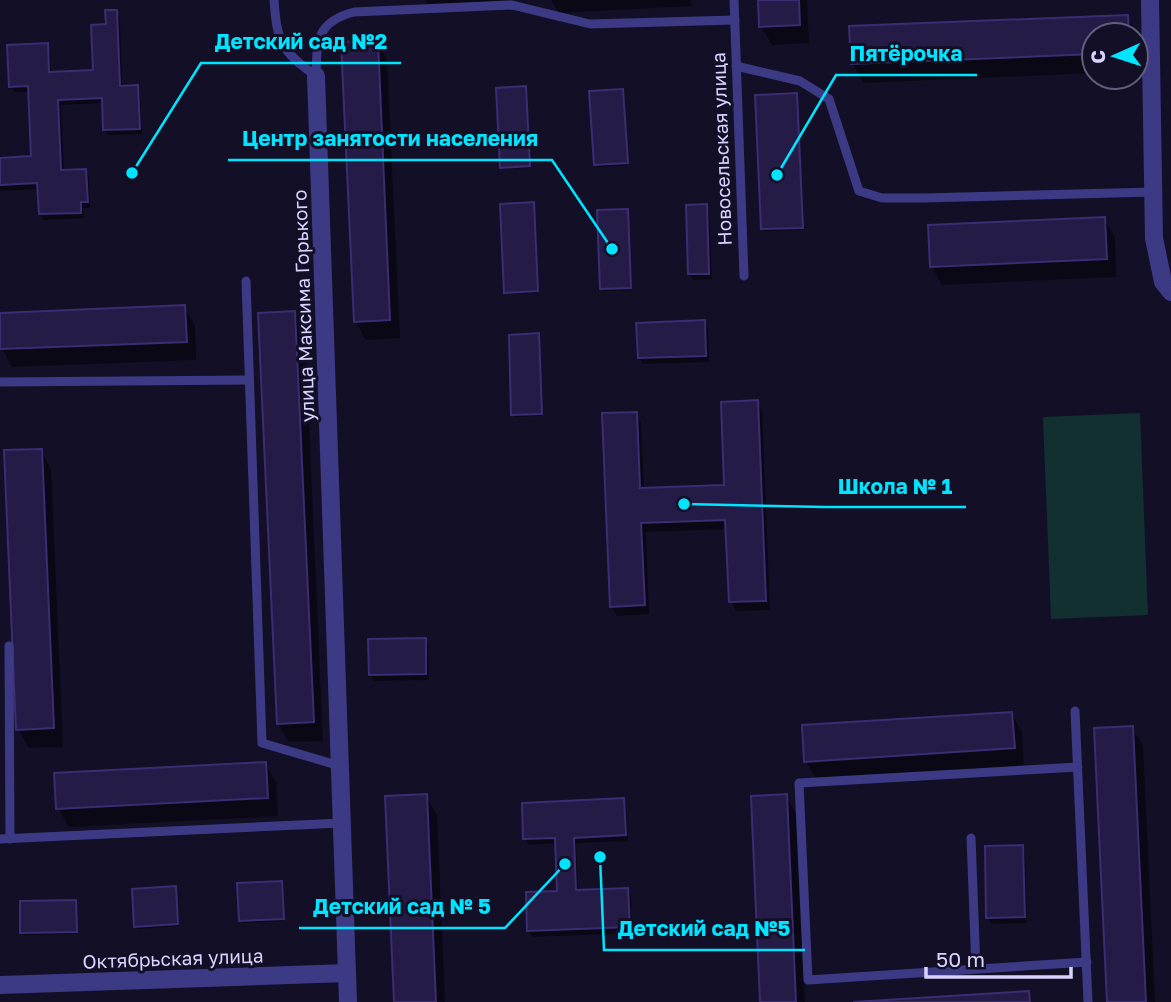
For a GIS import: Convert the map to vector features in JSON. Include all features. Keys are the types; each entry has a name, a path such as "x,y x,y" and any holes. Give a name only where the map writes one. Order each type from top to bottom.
{"street":[{"path":"1150,0 1154,192 1163,252 1163,282 1171,292"},
{"name":"улица Максима Горького","path":"316,76 348,1002"},
{"name":"Октябрьская улица","path":"0,985 347,973"}],"lane":[{"path":"274,0 276,32 287,53 316,76"},
{"name":"Новосельская улица","path":"734,0 744,276"},
{"name":"улица Максима Горького","path":"316,76 317,47 324,28 335,17 354,12 512,5 590,24 735,20"},
{"path":"736,66 800,81 829,99 859,191 882,198 1154,192"},
{"path":"246,281 262,743 340,766"},
{"path":"0,382 248,380"},
{"path":"9,646 5,839 342,824"},
{"path":"1075,711 1088,1002"},
{"path":"1078,767 799,783 808,980 1087,962"},
{"path":"971,838 976,969"}],"green space":[{"path":"1140,413 1148,615 1051,619 1043,417"}],"building":[{"path":"758,0 799,0 800,25 759,27"},
{"path":"105,10 117,10 120,86 138,85 140,129 103,130 102,98 58,100 61,170 86,169 88,202 81,202 81,213 39,214 37,183 0,185 0,158 31,156 28,86 9,87 7,45 48,43 49,72 93,70 91,25 106,24"},
{"path":"1128,15 1128,21 1080,21 1080,55 851,64 849,26"},
{"path":"378,40 390,320 354,322 341,42"},
{"path":"526,86 530,166 500,168 496,88"},
{"path":"623,89 628,163 594,165 589,91"},
{"path":"797,93 803,228 761,229 755,95"},
{"path":"534,202 538,291 504,293 500,204"},
{"path":"707,204 709,274 688,274 686,205"},
{"path":"628,209 631,288 600,289 597,210"},
{"path":"1105,217 1107,259 930,267 928,225"},
{"path":"185,305 187,342 0,349 0,313"},
{"path":"295,311 314,722 277,724 258,313"},
{"path":"705,320 706,356 638,358 636,323"},
{"path":"539,333 542,414 511,415 509,335"},
{"path":"758,400 766,601 729,602 725,520 641,523 645,605 610,607 602,413 637,412 640,488 724,485 721,402"},
{"path":"42,449 54,728 16,730 4,450"},
{"path":"426,638 426,674 369,675 368,639"},
{"path":"1012,712 1015,748 804,762 802,725"},
{"path":"1133,726 1146,1002 1107,1002 1094,728"},
{"path":"266,762 268,798 56,809 54,773"},
{"path":"427,794 436,1002 394,1002 385,796"},
{"path":"787,794 796,1002 760,1002 751,796"},
{"path":"624,798 626,835 574,838 576,890 628,888 630,927 527,931 526,892 557,891 555,838 523,839 522,803"},
{"path":"1023,845 1025,917 986,918 985,846"},
{"path":"282,881 284,919 239,921 237,883"},
{"path":"176,886 178,924 134,927 132,889"},
{"path":"76,900 77,932 20,933 20,901"},
{"path":"1029,991 1030,1002 853,1002"}],"place":[{"name":"Детский сад №2","path":"132,173"},
{"name":"Пятёрочка","path":"777,175"},
{"name":"Центр занятости населения","path":"612,249"},
{"name":"Школа № 1","path":"684,504"},
{"name":"Детский сад №5","path":"600,857"},
{"name":"Детский сад № 5","path":"565,864"}]}
